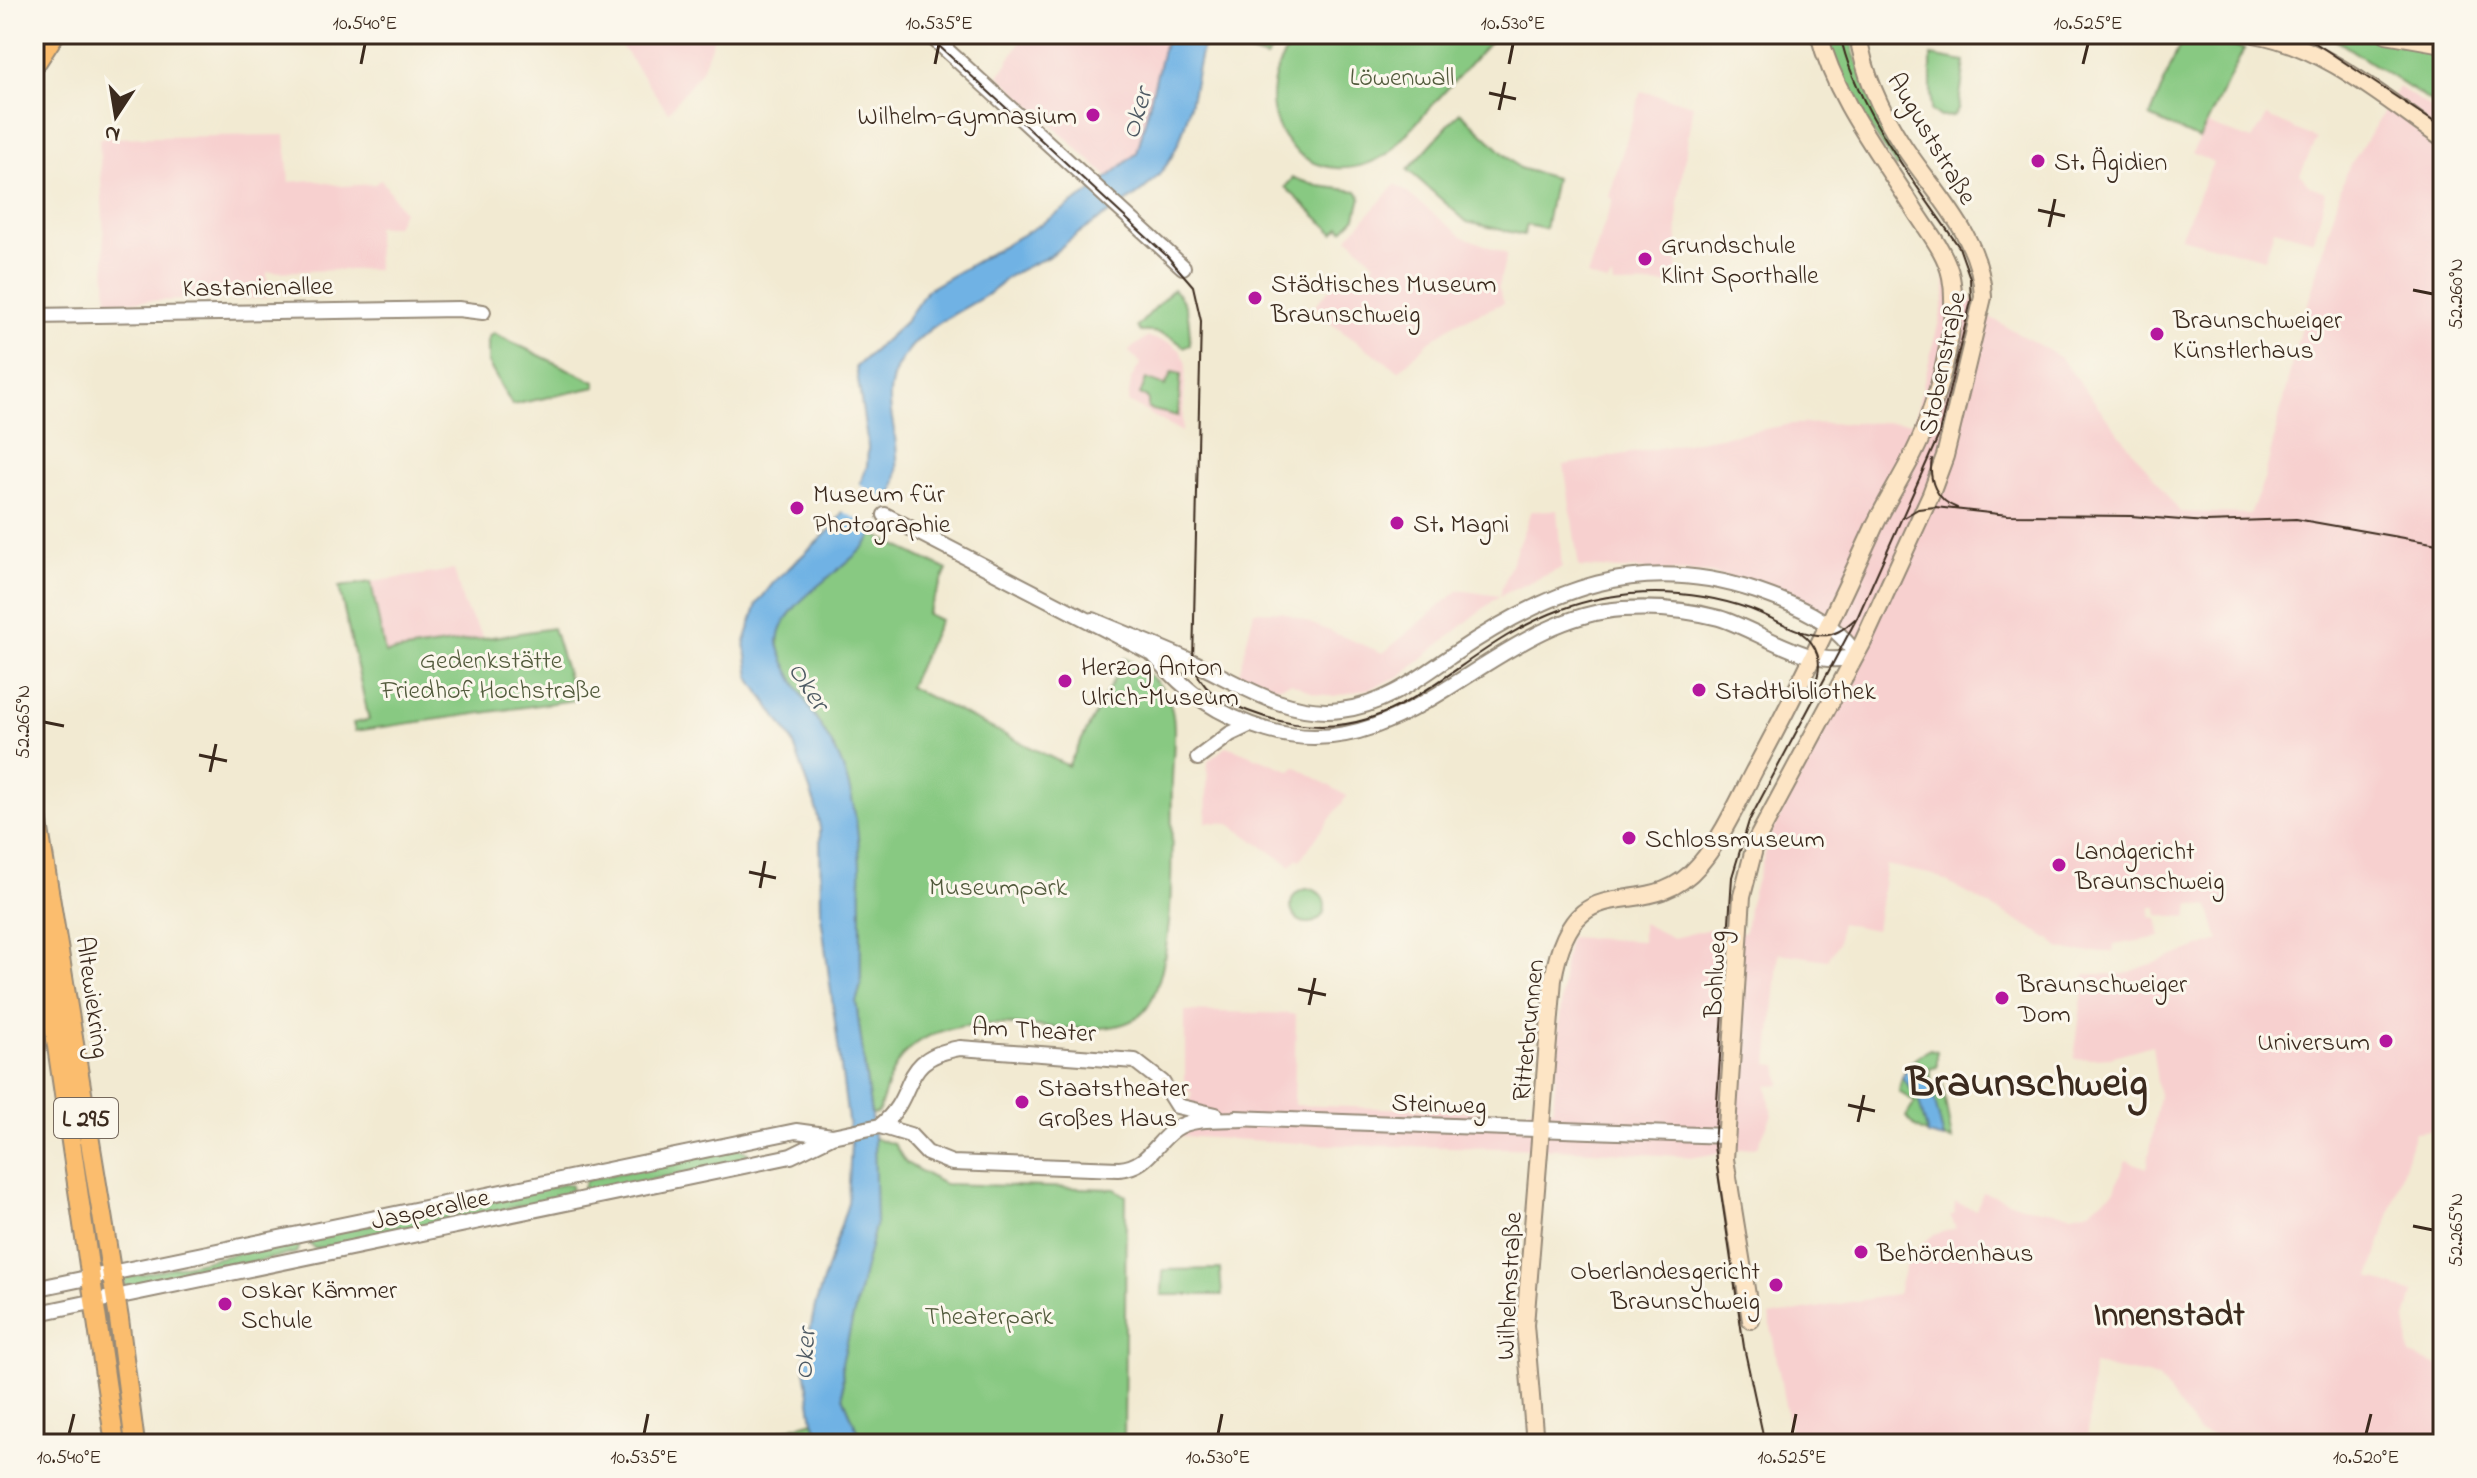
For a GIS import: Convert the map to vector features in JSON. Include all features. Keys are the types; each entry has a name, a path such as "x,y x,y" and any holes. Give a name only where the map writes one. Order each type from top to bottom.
{"main road":[{"path":"34,66 55,34"},
{"name":"Auguststraße","path":"1819,34 1832,73 1856,119 1944,258"},
{"name":"Auguststraße","path":"1858,34 1864,66 1887,120 1928,177 1979,263"},
{"path":"2254,34 2313,52 2443,139"},
{"path":"2386,34 2443,44"},
{"name":"Stobenstraße","path":"1829,626 1930,416 1950,328 1953,297 1944,258"},
{"name":"Stobenstraße","path":"1940,472 1982,308 1979,263"},
{"name":"Bohlweg","path":"1751,1320 1725,1159 1742,906 1748,862 1756,841 1856,655 1940,472"},
{"path":"1815,657 1829,626"},
{"name":"Ritterbrunnen","path":"1542,1131 1553,979 1561,940 1567,928 1592,906 1662,891 1689,876 1708,853 1733,810 1815,657"},
{"name":"Altewiekring","path":"34,799 58,928 115,1298"},
{"name":"Altewiekring","path":"34,888 94,1302"},
{"name":"Wilhelmstraße","path":"1535,1444 1525,1333 1542,1131"},
{"name":"L 295","path":"115,1298 135,1444"},
{"name":"L 295","path":"94,1302 115,1444"}],"street":[{"path":"929,34 1183,267"},
{"name":"Kastanienallee","path":"34,316 317,309 458,309 483,312"},
{"path":"885,515 1093,620 1153,654 1196,698 1249,725 1306,738 1347,735 1382,726 1540,632 1604,611 1657,608 1703,615 1761,633 1815,657 1843,659 1856,655 1812,613 1716,580 1658,574 1578,587 1544,600 1477,639 1401,690 1366,706 1338,711 1305,710 1268,699 1093,620"},
{"path":"1198,758 1230,734 1249,725"},
{"name":"Am Theater","path":"880,1126 897,1110 905,1095 907,1082 921,1063 939,1052 960,1048 1131,1060 1151,1070 1168,1095"},
{"name":"Steinweg","path":"1168,1095 1177,1106 1189,1111 1244,1119 1727,1136"},
{"name":"Steinweg","path":"910,1135 927,1153 952,1163 1119,1169 1143,1161 1167,1137 1188,1123 1244,1119"},
{"name":"Jasperallee","path":"34,1314 752,1165 800,1154 832,1136 880,1126 910,1135"},
{"name":"Jasperallee","path":"34,1289 796,1131 832,1136"},
{"path":"752,1140 752,1165"},
{"path":"577,1177 581,1201"},
{"path":"304,1233 308,1258"}],"shaded area":[{"path":"617,34 715,34 702,70 668,112 615,37"},
{"name":"Wilhelm-Gymnasium","path":"1025,34 1157,34 1165,40 1137,153 1108,177 999,76"},
{"path":"2399,87 2443,116 2443,1129 2415,1132 2370,1277 2413,1293 2406,1319 2410,1355 2443,1368 2443,1444 2255,1444 2199,1433 2158,1377 2093,1365 2087,1444 1912,1444 1911,1441 1792,1444 1769,1316 1898,1294 1905,1266 1914,1251 1933,1235 1956,1228 1950,1215 1954,1215 1955,1202 1976,1210 1983,1192 2022,1206 2072,1214 2090,1210 2115,1190 2126,1160 2147,1168 2159,1097 2152,1045 2110,1057 2074,1059 2085,974 2123,974 2219,940 2209,907 2190,904 2188,917 2158,915 2157,907 2151,907 2150,917 2157,918 2161,937 2114,945 2113,952 2076,952 2058,948 2050,939 1934,875 1886,865 1876,930 1840,923 1838,944 1828,960 1779,953 1768,1064 1778,1065 1781,1085 1767,1086 1772,1115 1758,1146 1696,1157 1557,1149 1332,1145 1178,1136 1192,1093 1185,1088 1185,1011 1296,1014 1294,1105 1522,1113 1531,1108 1553,1109 1569,937 1642,941 1642,923 1673,938 1710,929 1745,933 1748,909 1770,837 1865,651 1797,600 1711,573 1579,567 1564,465 1792,424 1914,422 1945,297 1946,270 1988,316 2060,357 2180,512 2250,514 2264,480 2297,342 2345,174"},
{"path":"1641,91 1693,105 1678,203 1677,284 1613,285 1612,277 1607,283 1587,276 1613,199 1609,197"},
{"path":"2267,116 2317,139 2300,174 2310,186 2326,192 2314,240 2274,229 2265,259 2180,237 2213,163 2192,153 2206,124 2252,140"},
{"path":"285,135 289,182 313,180 342,186 375,184 381,179 403,211 396,226 376,227 377,269 267,272 267,298 107,302 99,138"},
{"path":"1396,184 1462,236 1507,254 1498,287 1504,303 1456,323 1430,341 1399,371 1330,323 1315,305 1347,270 1352,274 1358,270 1365,275 1375,263 1348,237"},
{"path":"1147,337 1171,343 1180,350 1186,364 1182,432 1128,402 1131,379 1141,363 1128,351"},
{"path":"1557,510 1562,568 1499,596 1531,511"},
{"path":"454,570 464,606 484,638 384,653 371,582"},
{"path":"1459,590 1499,596 1399,677 1369,689 1333,696 1314,693 1291,683 1273,688 1239,674 1254,611 1283,612 1383,653"},
{"path":"1227,746 1292,771 1295,766 1347,796 1300,860 1297,858 1291,866 1228,823 1206,822 1208,761"}],"green space":[{"path":"1208,34 1284,34 1266,58 1231,46 1204,45"},
{"name":"Löwenwall","path":"1300,34 1497,34 1390,152 1360,166 1332,167 1307,159 1288,142 1275,119 1272,92 1280,63"},
{"path":"1824,34 1850,34 1854,55 1907,160 1896,167 1851,98"},
{"path":"2184,34 2244,49 2199,139 2150,117"},
{"path":"2327,34 2366,34 2443,50 2443,110"},
{"path":"1931,56 1965,62 1958,110 1953,116 1940,117 1931,111"},
{"path":"1460,112 1519,168 1555,178 1545,229 1527,225 1524,235 1467,222 1408,170"},
{"path":"1293,178 1318,186 1357,191 1361,197 1356,217 1343,230 1340,227 1334,233 1285,187"},
{"path":"1173,289 1188,314 1190,345 1184,347 1169,337 1141,332 1137,327"},
{"path":"493,333 595,382 596,387 512,405 488,363 488,338"},
{"path":"1172,372 1181,374 1178,416 1148,409 1148,398 1140,395 1146,379 1165,386"},
{"name":"Museumpark","path":"873,534 947,570 927,614 940,620 909,687 1068,766 1125,658 1144,671 1167,696 1172,709 1174,740 1169,925 1159,981 1150,1003 1132,1021 1105,1028 994,1024 957,1027 924,1039 898,1062 878,1113 871,1114 856,1002 861,985 860,868 853,811 837,755 790,675 779,643 780,630 798,603 863,547"},
{"name":"Gedenkstätte Friedhof Hochstraße","path":"371,582 385,653 553,628 575,700 355,731 353,723 369,720 339,587"},
{"path":"1308,889 1320,894 1325,906 1320,918 1308,923 1296,918 1291,906 1296,894"},
{"path":"1930,1049 1937,1051 1937,1067 1929,1069 1932,1084 1942,1082 1952,1140 1927,1133 1911,1123 1906,1117 1915,1102 1899,1092 1908,1066"},
{"name":"Theaterpark","path":"874,1138 894,1144 906,1163 944,1184 1115,1189 1126,1196 1124,1444 863,1444 843,1397 842,1363 875,1220"},
{"path":"739,1148 748,1153 744,1161 589,1192 583,1188 586,1180"},
{"path":"571,1185 572,1195 315,1249 309,1244 313,1236"},
{"path":"294,1241 299,1246 296,1253 137,1287 123,1286 124,1278"},
{"path":"1220,1269 1222,1295 1162,1295 1163,1270"},
{"path":"813,1421 824,1444 746,1444 746,1441"}],"water":[{"path":"1167,34 1206,34 1188,112 1172,156 1153,181 1128,201 1050,256 1013,274 993,291 939,323 911,347 892,379 890,408 897,473 885,513 863,547 792,611 782,626 778,641 785,663 836,752 846,778 854,806 860,866 861,985 856,1002 874,1138 876,1222 842,1363 843,1397 863,1444 824,1444 813,1421 804,1362 815,1306 848,1203 851,1143 821,916 820,828 815,804 792,740 750,678 745,642 757,604 774,582 832,528 858,489 867,466 868,447 856,367 905,322 927,290 1089,193 1137,153"},
{"path":"1911,1062 1932,1089 1944,1139 1928,1135 1918,1098 1902,1077"}],"pier":[{"path":"858,484 891,501 877,530 842,511"}],"tram line":[{"path":"926,34 1167,256 1193,286 1201,321 1193,662 1196,672 1213,694 1248,711 1298,725 1341,725 1379,715 1414,698 1519,629 1560,610 1583,602 1631,594 1680,594 1727,602 1818,635 1838,632 1855,619"},
{"path":"1765,1444 1744,1347 1714,1146 1732,877 1749,821 1858,616 1938,437 1971,301 1970,278 1959,247 1873,118 1859,90 1840,34"},
{"path":"2302,34 2443,128"},
{"path":"1932,459 1931,474 1935,488 1944,500 1957,508"},
{"path":"1901,519 1918,509 1935,507 2008,515 2131,516 2206,522 2296,519 2443,545"},
{"path":"1800,632 1818,655 1819,669 1815,684"}],"place":[{"name":"Wilhelm-Gymnasium","path":"1093,115"},
{"name":"St. Ägidien","path":"2038,161"},
{"name":"Grundschule Klint Sporthalle","path":"1645,259"},
{"name":"Städtisches Museum Braunschweig","path":"1255,298"},
{"name":"Braunschweiger Künstlerhaus","path":"2157,334"},
{"name":"Museum für Photographie","path":"797,508"},
{"name":"St. Magni","path":"1397,523"},
{"name":"Herzog Anton Ulrich-Museum","path":"1065,681"},
{"name":"Stadtbibliothek","path":"1699,690"},
{"name":"Schlossmuseum","path":"1629,838"},
{"name":"Landgericht Braunschweig","path":"2059,865"},
{"name":"Braunschweiger Dom","path":"2002,998"},
{"name":"Universum","path":"2386,1041"},
{"name":"Staatstheater Großes Haus","path":"1022,1102"},
{"name":"Behördenhaus","path":"1861,1252"},
{"name":"Oberlandesgericht Braunschweig","path":"1776,1285"},
{"name":"Oskar Kämmer Schule","path":"225,1304"}],"district":[{"name":"Braunschweig","path":"2027,1080"},
{"name":"Innenstadt","path":"2169,1313"}],"water label":[{"name":"Oker","path":"1135,113"},
{"name":"Oker","path":"810,685"},
{"name":"Oker","path":"803,1354"}]}
